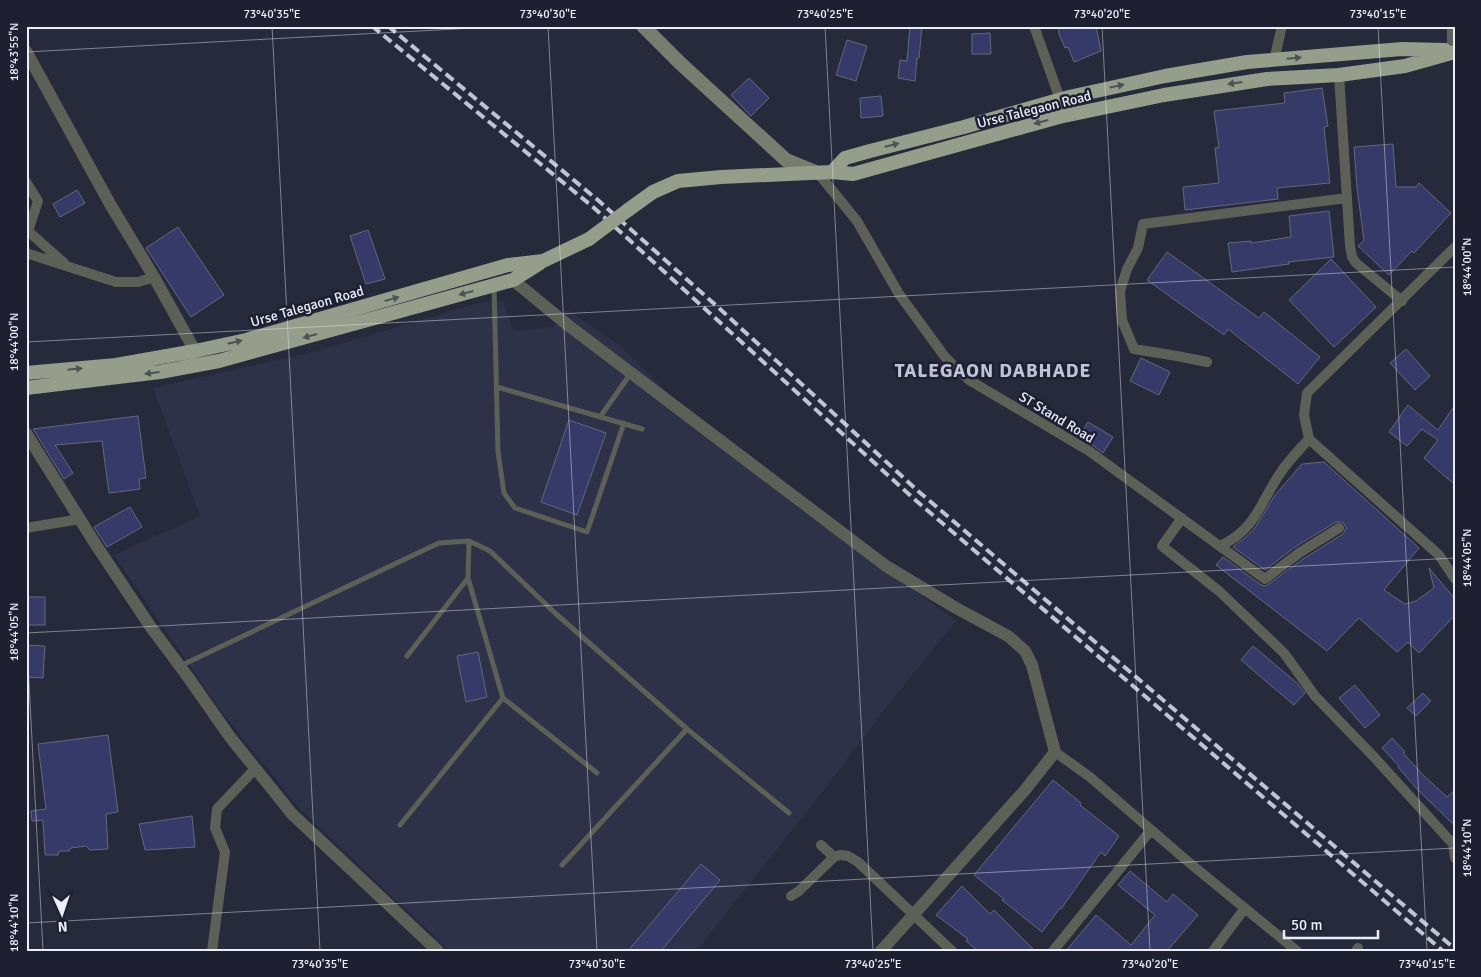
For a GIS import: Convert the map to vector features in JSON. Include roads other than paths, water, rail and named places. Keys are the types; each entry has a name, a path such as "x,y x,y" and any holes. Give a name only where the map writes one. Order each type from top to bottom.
{"highway":[{"path":"825,172 845,158 1060,100 1165,76 1247,62 1402,49 1454,51"},
{"name":"Urse Talegaon Road","path":"26,388 160,372 218,361 513,280 543,261 589,238 653,192 678,181 825,172 853,174 1066,116 1164,95 1267,79 1338,75 1405,66 1454,51"},
{"name":"Urse Talegaon Road","path":"26,373 116,364 195,351 246,340 508,265 543,261"}],"main road":[{"path":"643,26 680,63 786,160 825,172"}],"street":[{"path":"1034,26 1066,116"},
{"path":"1274,60 1282,26"},
{"path":"1452,26 1454,51"},
{"path":"26,51 110,204 154,277 195,351"},
{"path":"1338,75 1352,258 1402,301"},
{"name":"ST Stand Road","path":"825,172 857,221 899,294 945,357 969,380 1089,451 1265,579 1299,553 1339,528"},
{"path":"26,182 38,201 28,231 67,266"},
{"path":"1207,362 1134,349 1122,320 1120,291 1127,269 1138,248 1143,224 1347,198"},
{"path":"1455,247 1307,393 1304,415 1309,438 1439,555 1455,579"},
{"path":"26,253 116,282 138,282 154,277"},
{"path":"513,280 569,326 886,566 956,608 1008,636 1025,651 1036,677 1055,752 1090,777 1297,951"},
{"path":"26,433 150,626 230,737 292,814 438,951"},
{"path":"1220,546 1233,540 1248,527 1279,474 1309,438"},
{"path":"1182,518 1162,546 1219,591 1284,653 1315,696 1374,757 1452,844 1455,858"},
{"path":"26,528 80,519"},
{"path":"881,951 1025,790 1055,752"},
{"path":"212,951 225,852 215,828 218,809 255,768"},
{"path":"1053,951 1151,830"},
{"path":"821,845 834,857"},
{"path":"791,896 799,891 834,857 840,855 848,856 858,862 952,951"},
{"path":"1213,951 1245,908"}],"lane":[{"path":"494,285 498,452 504,493 516,508 587,532 624,424"},
{"path":"600,417 632,373"},
{"path":"497,387 642,429"},
{"path":"180,666 439,543 469,541 490,551 555,613 688,729 789,813"},
{"path":"469,541 468,578 503,698 597,773"},
{"path":"407,656 468,578"},
{"path":"400,824 503,698"},
{"path":"562,865 688,729"}],"railway":[{"path":"372,26 593,207 913,498 1443,951"},
{"path":"388,26 599,201 918,491 1455,949"}],"district":[{"name":"TALEGAON DABHADE","path":"993,370"}]}
